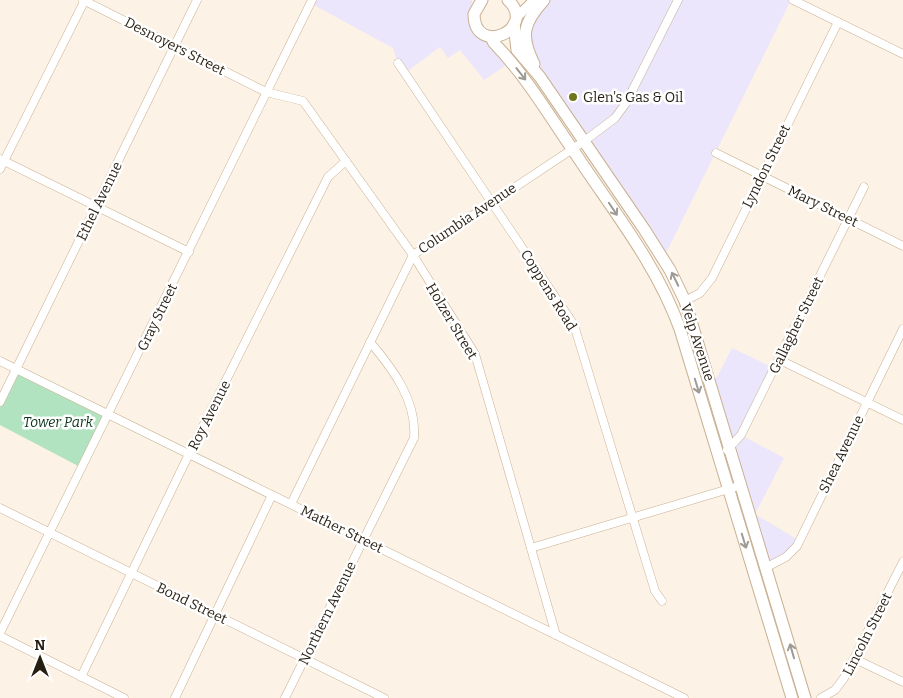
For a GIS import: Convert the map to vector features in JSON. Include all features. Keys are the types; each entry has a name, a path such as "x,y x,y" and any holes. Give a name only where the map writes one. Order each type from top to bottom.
{"main road":[{"path":"474,5 482,0"},
{"name":"Velp Avenue","path":"508,0 514,7 517,50 540,77 663,259 685,301 767,567 805,698"},
{"path":"540,77 527,50 525,32 530,18 544,0"},
{"name":"Velp Avenue","path":"474,5 477,26 481,32 491,37 527,82 661,284 680,328 792,698"},
{"path":"491,37 505,34 515,21"}],"street":[{"name":"Desnoyers Street","path":"84,0 268,92"},
{"path":"0,169 2,160 84,0"},
{"name":"Ethel Avenue","path":"0,402 197,0"},
{"name":"Gray Street","path":"0,634 312,0"},
{"path":"515,21 534,0"},
{"name":"Columbia Avenue","path":"291,504 413,255 584,142 615,118 626,103 678,0"},
{"path":"793,0 903,54"},
{"name":"Lyndon Street","path":"685,301 700,293 712,278 838,22"},
{"name":"Coppens Road","path":"398,63 574,325 655,591 662,601"},
{"name":"Holzer Street","path":"268,92 303,101 413,255 475,354 556,635"},
{"name":"Mary Street","path":"716,153 751,168 761,176 903,246"},
{"path":"2,160 189,252"},
{"name":"Roy Avenue","path":"81,677 189,454 328,177 346,161"},
{"name":"Gallagher Street","path":"731,448 741,435 780,360 864,187"},
{"name":"Shea Avenue","path":"767,567 786,557 796,546 903,329"},
{"name":"Northern Avenue","path":"285,698 414,438 415,424 407,394 385,360 370,342"},
{"path":"780,360 903,420"},
{"name":"Mather Street","path":"0,362 684,698"},
{"path":"718,454 731,448"},
{"path":"531,548 742,485"},
{"path":"175,698 272,495"},
{"name":"Bond Street","path":"0,508 384,698"},
{"name":"Lincoln Street","path":"821,698 838,687 855,659 902,567"},
{"path":"0,634 124,698"},
{"path":"855,659 903,682"},
{"path":"661,698 665,689"}],"shaded area":[{"path":"312,0 472,0 474,18 511,62 484,80 460,50 448,58 440,47 405,73 398,63 393,48 310,3"},
{"path":"544,0 791,0 663,259 559,105 525,42"},
{"path":"732,348 776,369 741,435 784,458 755,514 800,541 797,546 767,567 711,383 717,377"}],"green space":[{"name":"Tower Park","path":"16,369 109,415 82,468 0,425 0,402"}],"place":[{"name":"Glen's Gas & Oil","path":"573,97"}]}
